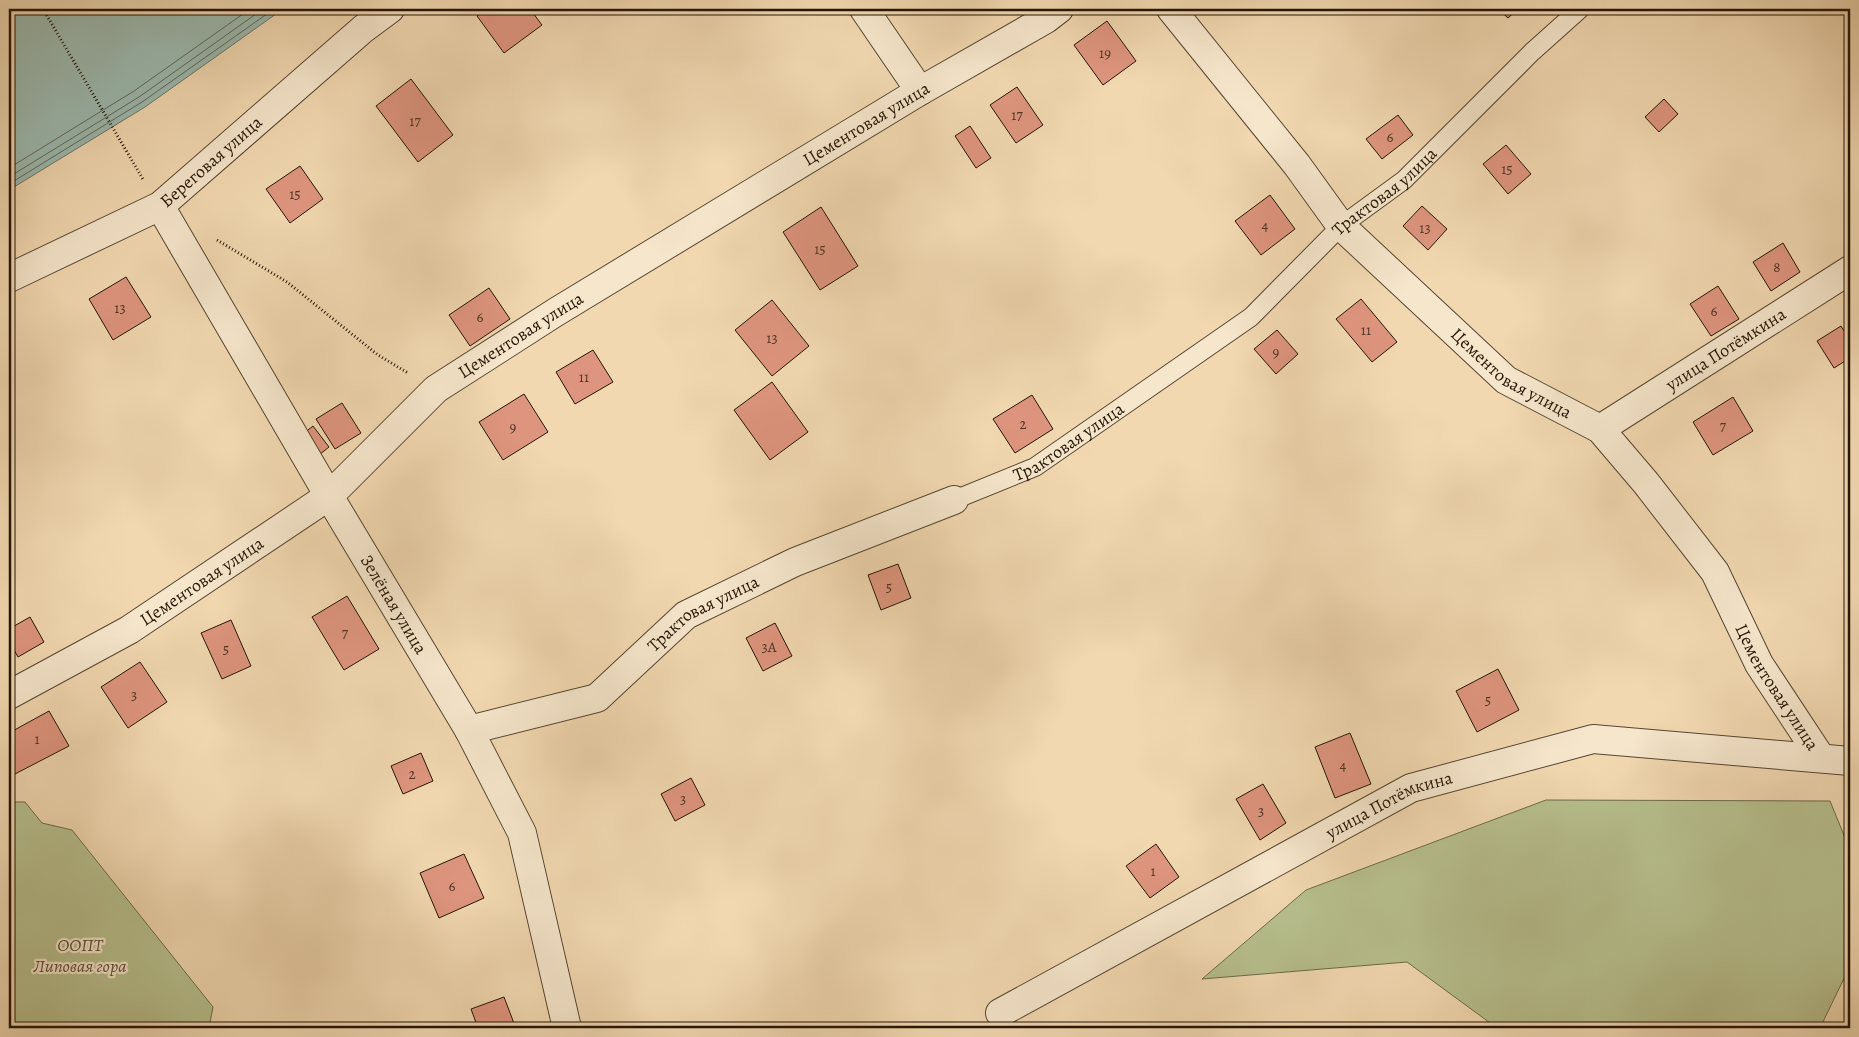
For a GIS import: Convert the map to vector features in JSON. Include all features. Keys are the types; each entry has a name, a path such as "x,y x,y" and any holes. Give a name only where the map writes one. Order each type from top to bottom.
{"street":[{"name":"Береговая улица","path":"9,278 160,206 348,42 390,9"},
{"path":"864,9 920,91"},
{"name":"Цементовая улица","path":"9,696 128,630 329,496 436,389 556,312 920,91 1046,19 1059,9"},
{"name":"Цементовая улица","path":"1171,9 1297,164 1341,226 1506,380 1600,429 1646,483 1715,572 1759,664 1821,758"},
{"name":"Зелёная улица","path":"160,206 329,496 469,730 522,833 568,1028"},
{"name":"улица Потёмкина","path":"1600,429 1850,270"},
{"name":"Трактовая улица","path":"469,730 596,698 686,615 795,562 954,500"},
{"name":"улица Потёмкина","path":"1000,1013 1411,788 1593,740 1850,761"}],"lane":[{"name":"Трактовая улица","path":"954,500 1035,467 1251,317 1341,226 1404,180 1532,52 1580,9"}],"path":[{"path":"43,9 160,206"},
{"path":"211,237 287,282 378,355 436,389"},
{"path":"9,955 13,966 11,1028"}],"green space":[{"path":"1546,800 1830,801 1850,850 1850,966 1820,1028 1497,1028 1407,962 1202,979 1306,890"},
{"name":"ООПТ Липовая гора","path":"9,802 25,802 42,823 72,830 213,1007 209,1028 9,1028"}],"water":[{"path":"9,9 283,9 145,107 9,190"}],"building":[{"path":"486,9 530,9 542,25 504,53 477,16"},
{"path":"1498,9 1518,9 1508,18"},
{"path":"1107,21 1136,61 1103,85 1074,45"},
{"path":"411,79 453,135 418,162 376,106"},
{"path":"1017,87 1043,125 1016,143 990,105"},
{"path":"1664,99 1678,114 1659,132 1645,117"},
{"path":"1398,115 1413,135 1382,159 1366,139"},
{"path":"970,126 991,158 976,168 955,136"},
{"path":"1506,145 1531,174 1508,194 1483,164"},
{"path":"300,166 323,199 290,223 266,189"},
{"path":"1270,195 1295,229 1261,255 1235,221"},
{"path":"1422,206 1447,229 1428,250 1403,226"},
{"path":"821,207 858,266 820,290 783,232"},
{"path":"1783,243 1800,272 1771,291 1753,262"},
{"path":"126,277 151,317 113,340 89,299"},
{"path":"1718,286 1739,319 1711,336 1690,304"},
{"path":"489,288 510,319 470,346 449,315"},
{"path":"1361,299 1397,342 1372,362 1336,319"},
{"path":"772,300 809,346 772,376 735,330"},
{"path":"1841,326 1850,341 1850,358 1834,368 1817,341"},
{"path":"1277,330 1298,354 1276,374 1254,349"},
{"path":"593,350 613,382 575,404 556,372"},
{"path":"772,382 808,432 770,460 734,410"},
{"path":"524,394 548,432 503,460 479,422"},
{"path":"1032,395 1053,429 1015,453 993,419"},
{"path":"1733,397 1753,431 1713,455 1693,422"},
{"path":"342,403 361,433 335,449 316,419"},
{"path":"313,426 329,447 319,455 303,434"},
{"path":"898,564 911,598 881,610 868,575"},
{"path":"347,596 379,649 344,670 312,617"},
{"path":"30,617 44,642 18,657 9,641 9,629"},
{"path":"231,620 251,666 222,679 201,633"},
{"path":"775,623 792,656 763,671 746,638"},
{"path":"140,662 167,702 128,728 101,687"},
{"path":"1498,669 1519,710 1477,732 1456,691"},
{"path":"49,711 69,746 13,775 9,767 9,733"},
{"path":"1350,733 1371,784 1335,798 1315,747"},
{"path":"421,753 433,781 403,794 391,766"},
{"path":"691,778 705,805 675,821 661,794"},
{"path":"1263,784 1286,823 1260,840 1236,799"},
{"path":"1156,844 1179,877 1150,898 1126,866"},
{"path":"464,854 484,898 439,918 420,873"},
{"path":"504,997 515,1026 509,1028 478,1028 471,1009"}]}
